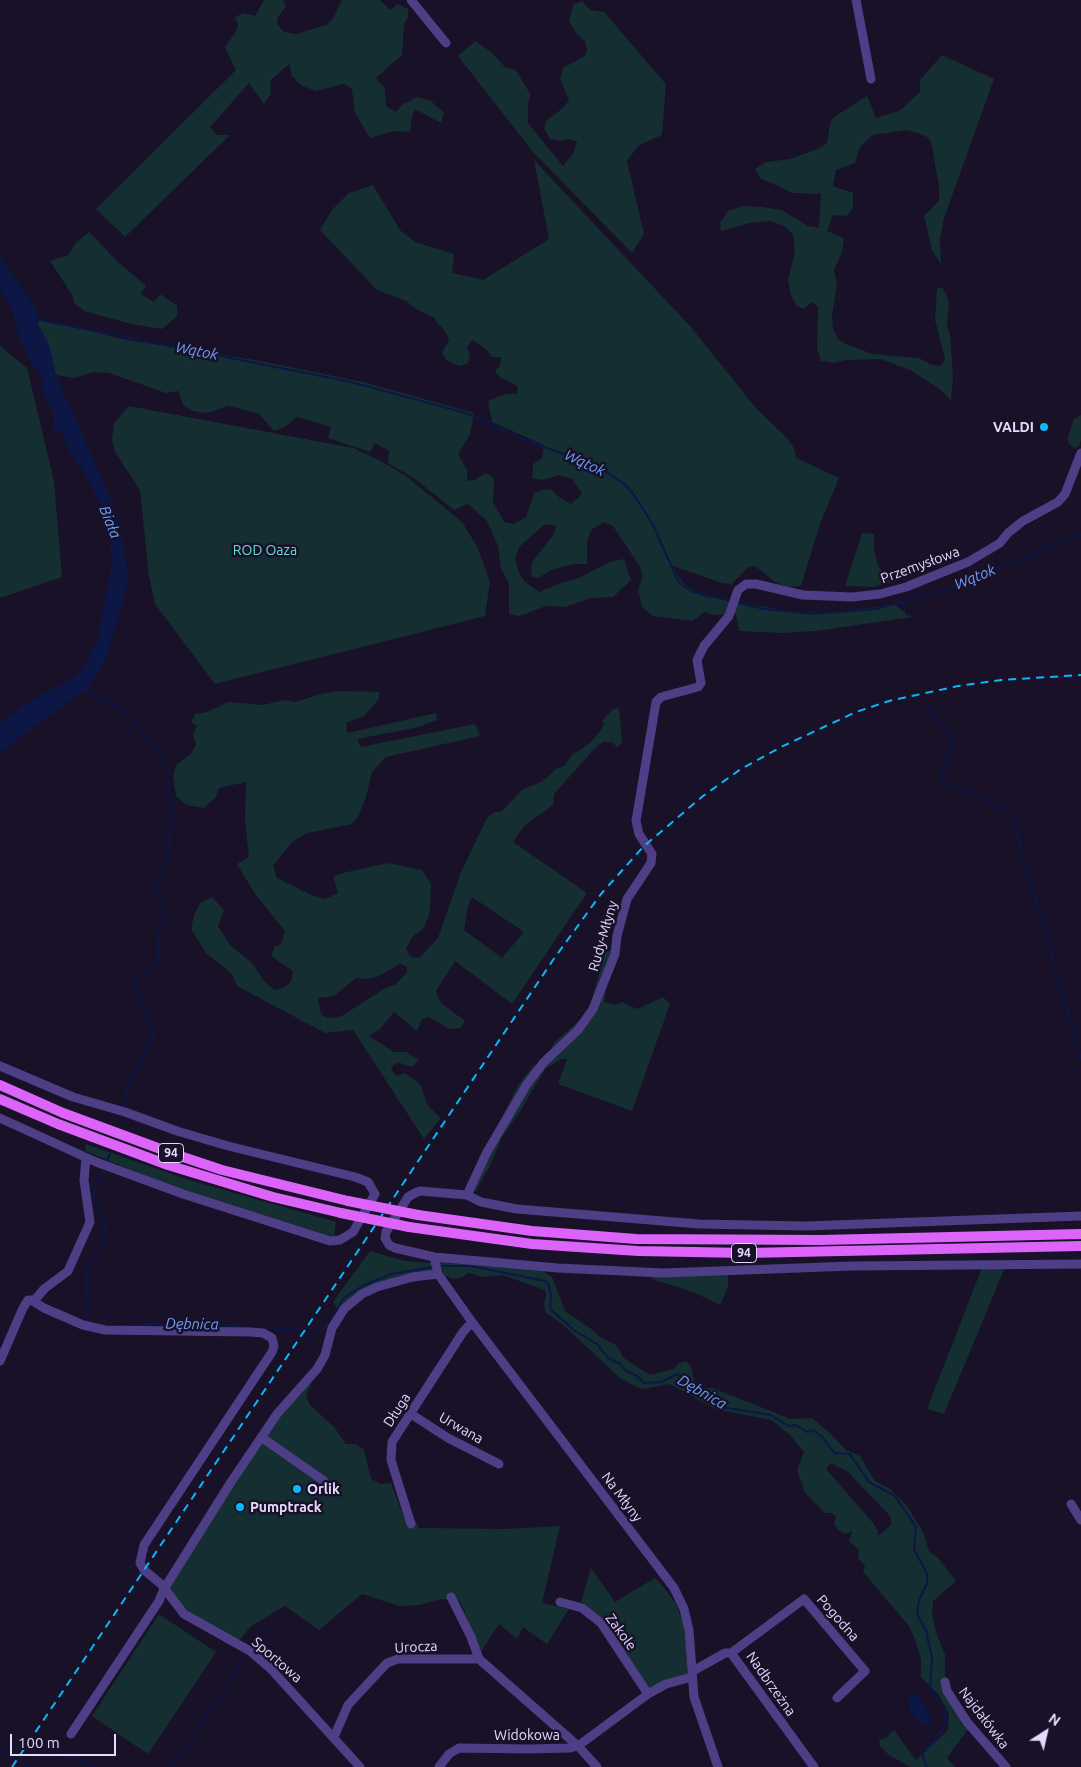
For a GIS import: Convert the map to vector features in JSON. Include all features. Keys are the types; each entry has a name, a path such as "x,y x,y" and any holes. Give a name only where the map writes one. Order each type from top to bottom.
{"main road":[{"name":"94","path":"0,1085 63,1113 174,1154 230,1172 348,1202 418,1216 523,1230 636,1239 802,1240 1081,1234"},
{"name":"94","path":"0,1099 67,1128 168,1165 264,1194 409,1227 532,1244 638,1252 747,1253 1081,1246"}],"street":[{"path":"411,0 446,43"},
{"path":"856,0 871,79"},
{"name":"Przemysłowa","path":"717,632 729,616 738,590 746,584 756,584 803,595 843,597 880,594 906,587 968,562 1000,543 1008,533 1023,521 1058,502 1065,494 1081,453"},
{"name":"Rudy-Młyny","path":"467,1195 487,1152 522,1092 544,1062 578,1030 593,1009 615,954 617,936 627,899 652,858 652,854 639,834 636,821 656,702 661,697 698,687 700,684 697,660 704,646 717,632"},
{"path":"0,1066 73,1097 125,1112 186,1134 361,1179 368,1182 375,1194 353,1232 340,1240 330,1241 183,1194 86,1158 73,1150 0,1118"},
{"path":"0,1361 22,1308 28,1300 34,1301 44,1289 68,1271 90,1222 84,1180 86,1158"},
{"path":"1081,1216 815,1226 699,1224 517,1209 481,1202 467,1195 420,1191 408,1196 386,1232 385,1238 389,1245 395,1248 434,1257 558,1268 673,1273 862,1266 1081,1264"},
{"path":"71,1734 160,1601 164,1589 262,1437 294,1393 317,1369 325,1355 332,1328 350,1303 377,1287 413,1277 438,1274 434,1257"},
{"name":"Na Młyny","path":"438,1274 472,1322 674,1588 684,1608 689,1630 694,1697 718,1767"},
{"name":"Sportowa","path":"34,1301 44,1308 83,1325 106,1330 263,1332 272,1338 274,1346 272,1352 144,1545 140,1563 144,1570 164,1589 184,1614 250,1651 270,1668 360,1767"},
{"name":"Długa","path":"411,1524 391,1460 392,1442 463,1332 472,1322"},
{"name":"Urwana","path":"411,1414 448,1438 499,1464"},
{"path":"262,1437 324,1481"},
{"path":"1070,1504 1081,1520"},
{"path":"451,1597 471,1637 479,1659 578,1746 597,1767"},
{"name":"Pogodna","path":"731,1653 804,1599 865,1671 837,1698"},
{"name":"Zakole","path":"560,1602 582,1608 601,1623 648,1694"},
{"name":"Nadbrzeżna","path":"692,1674 725,1653 731,1653 814,1767"},
{"name":"Urocza","path":"334,1737 348,1705 387,1663 398,1659 479,1659"},
{"name":"Widokowa","path":"439,1767 449,1754 459,1748 529,1749 570,1748 578,1746 648,1694 666,1684 692,1674"},
{"name":"Najdałówka","path":"945,1682 947,1691 967,1722 1006,1767"}],"green space":[{"path":"264,0 283,0 286,6 278,17 277,24 284,32 296,34 326,25 333,19 342,0 380,0 390,10 398,4 408,9 408,17 404,25 402,55 376,78 385,88 386,106 396,112 403,104 417,97 431,101 444,113 441,123 415,109 410,132 394,131 370,138 355,113 352,89 344,84 316,91 302,86 292,76 289,64 270,81 271,93 264,104 249,83 210,127 217,135 230,135 125,237 96,209 236,70 225,47 236,32 238,23 235,18 242,13 255,16"},
{"path":"582,1 590,10 604,12 666,84 662,135 639,145 627,161 644,234 632,253 533,152 458,56 475,41 490,51 505,67 516,70 531,95 528,103 528,123 563,166 573,154 577,142 570,139 560,141 550,139 544,128 547,120 563,108 569,100 560,79 563,68 585,56 587,49 585,41 577,34 569,21 573,5"},
{"path":"942,55 994,79 944,218 940,240 941,264 932,250 924,216 939,201 939,187 932,146 929,138 918,133 907,130 873,135 860,147 855,163 836,170 833,186 853,193 853,207 847,216 833,215 827,231 844,238 842,252 834,270 837,284 832,316 833,329 839,340 848,345 873,354 919,358 932,365 941,366 945,359 935,320 937,288 943,288 949,301 947,324 950,335 953,377 951,401 941,390 912,371 881,359 845,360 834,363 821,361 817,349 818,307 812,302 803,309 796,305 791,295 788,280 795,251 793,235 786,227 771,221 749,223 721,231 720,223 728,211 742,206 762,207 782,210 808,226 819,228 821,194 793,193 760,178 755,169 766,162 790,159 820,148 827,143 830,123 834,117 867,96 876,118 899,111 920,92 920,80"},
{"path":"534,160 690,326 756,408 787,438 794,448 796,458 839,478 819,527 801,586 787,587 775,582 755,566 748,567 732,584 722,583 673,566 679,578 685,585 703,596 794,612 827,613 895,605 912,617 816,631 781,633 739,631 736,614 715,615 704,612 693,621 653,616 642,607 638,589 643,576 640,567 613,526 604,522 591,530 587,542 587,564 573,564 551,570 538,578 531,576 532,562 554,534 556,526 545,524 519,547 515,559 518,570 524,581 539,592 579,578 609,562 624,559 631,580 613,597 591,598 565,607 546,606 520,616 509,614 509,583 501,569 498,546 487,521 468,504 454,510 415,479 388,463 389,451 375,443 370,452 328,438 331,427 297,417 285,427 274,431 259,414 246,410 228,406 207,413 193,411 183,405 178,391 166,393 109,373 93,372 75,378 56,375 49,345 39,328 36,318 127,340 255,360 363,382 474,413 470,434 458,454 467,470 467,481 475,480 485,473 494,478 493,502 504,522 514,524 526,517 534,493 545,489 552,490 560,498 571,504 582,494 572,479 559,475 542,480 532,478 533,464 542,458 544,445 492,422 488,401 505,394 517,394 518,386 500,377 495,371 500,365 501,357 492,357 485,348 472,340 467,347 470,355 468,363 459,366 446,360 442,352 449,341 447,334 433,317 416,309 406,301 377,290 320,230 332,210 349,193 373,185 400,230 415,242 454,254 452,273 483,280 549,239"},
{"path":"89,232 118,262 146,286 141,294 154,302 160,294 177,306 177,316 162,329 131,324 84,311 74,303 73,296 50,261 68,255 75,244"},
{"path":"0,346 27,368 54,481 62,577 0,598"},
{"name":"ROD Oaza","path":"129,406 353,448 381,461 406,476 462,522 477,546 490,582 485,616 215,684 155,604 149,577 140,490 115,452 112,441 114,423"},
{"path":"1081,415 1081,440 1079,446 1074,448 1068,443 1068,437 1074,419"},
{"path":"862,533 874,534 874,550 877,562 882,573 891,582 874,587 845,586"},
{"path":"339,691 379,692 379,699 364,716 346,723 347,733 436,713 437,720 415,728 357,739 361,747 475,724 480,736 386,757 372,772 366,797 358,817 352,824 308,833 293,841 273,866 277,878 311,895 325,899 338,893 333,876 388,863 422,870 431,884 430,912 424,928 412,937 406,949 411,957 419,958 438,938 461,872 487,818 494,812 501,812 522,790 543,781 557,768 564,766 572,755 590,743 602,729 604,724 602,721 612,710 619,708 622,743 617,747 612,742 603,742 595,748 554,794 553,805 524,826 513,842 587,893 512,1004 455,961 436,991 441,1003 465,1021 460,1028 450,1029 429,1017 422,1019 417,1031 394,1012 380,1029 369,1036 394,1052 406,1052 419,1060 412,1067 400,1063 394,1064 391,1069 396,1076 405,1073 420,1084 428,1106 441,1118 424,1139 353,1030 325,1033 237,986 232,974 206,953 191,929 194,915 201,902 212,897 224,910 218,926 230,945 253,964 264,981 275,990 285,987 291,981 293,971 271,956 275,946 281,945 285,931 255,894 237,864 249,857 245,821 246,782 219,788 215,798 204,808 186,805 176,796 173,775 177,764 190,755 196,745 193,733 197,726 191,722 195,714 207,712 228,702 263,705 284,700 295,702","holes":["472,897 524,932 502,958 464,930 468,906","400,964 407,966 407,972 396,984 384,989 340,1017 327,1018 321,1014 318,998 334,996 356,978 367,979 377,977"]},
{"path":"614,948 604,1002 615,1005 622,1002 637,1009 663,997 670,1004 632,1111 558,1084 567,1059 561,1059 545,1069 521,1110 502,1137 490,1166 475,1192 471,1189 493,1136 518,1085 534,1065 540,1065 554,1052 551,1047 583,1017 591,1002 605,953"},
{"path":"86,1144 186,1179 336,1222 334,1238 240,1210 161,1182 85,1151"},
{"path":"370,1251 405,1261 431,1263 432,1272 411,1275 339,1309 333,1302"},
{"path":"443,1259 541,1270 552,1277 565,1311 601,1338 616,1345 624,1358 650,1375 674,1369 678,1364 686,1361 691,1366 694,1381 701,1388 713,1388 791,1419 812,1418 846,1450 860,1456 875,1481 890,1489 907,1506 923,1532 929,1551 939,1559 956,1581 933,1601 932,1613 936,1632 945,1655 945,1684 968,1729 947,1758 955,1767 910,1767 889,1755 880,1746 879,1740 886,1738 894,1730 916,1760 948,1730 949,1714 939,1695 921,1677 921,1660 909,1626 863,1572 865,1566 858,1558 859,1550 849,1541 852,1531 846,1534 838,1530 834,1524 836,1517 832,1513 825,1513 805,1493 797,1470 804,1452 790,1435 771,1420 715,1409 670,1384 642,1389 633,1385 621,1379 562,1324 546,1313 544,1303 545,1290 502,1275 484,1277 468,1273 463,1277 453,1279 444,1275 440,1263","holes":["830,1463 847,1471 891,1517 891,1524 877,1536 878,1531 873,1523 826,1469"]},
{"path":"983,1265 1006,1265 944,1414 927,1409"},
{"path":"728,1272 728,1287 720,1305 693,1292 652,1279 652,1273"},
{"path":"316,1373 306,1395 310,1405 335,1428 346,1444 356,1444 364,1450 371,1479 381,1484 391,1483 404,1518 413,1516 419,1528 506,1529 560,1526 542,1603 569,1609 547,1644 523,1627 517,1639 499,1624 481,1652 460,1601 442,1599 419,1605 399,1606 362,1594 319,1630 285,1606 251,1626 238,1642 182,1608 169,1590 170,1585 270,1428"},
{"path":"591,1568 615,1602 655,1578 661,1584 676,1604 684,1624 688,1675 653,1689 645,1687 599,1618 581,1602"},
{"path":"159,1614 216,1652 148,1754 92,1716"}],"water":[{"name":"Biała","path":"0,256 37,311 38,324 49,345 56,375 117,513 128,572 126,589 107,657 93,681 87,689 0,752 0,724 28,702 75,677 86,663 98,639 112,563 108,528 101,506 80,465 70,453 60,431 52,428 55,416 41,389 43,375 33,366 17,331 12,309 0,290"},
{"path":"912,1693 919,1697 932,1720 930,1724 918,1722 911,1713 908,1699"}],"waterway":[{"name":"Wątok","path":"35,319 351,382 466,413 528,441 599,467 623,483 632,492 652,523 679,583 693,592 731,601"},
{"name":"Wątok","path":"738,603 765,609 814,614 876,609 945,589 1081,535"},
{"path":"903,602 907,615"},
{"name":"Dębnica","path":"87,688 99,700 114,705 132,718 158,752 167,769 171,804 169,850 155,886 156,893 166,912 165,921 158,935 158,962 150,973 139,976 135,985 153,1032 153,1037 128,1086 125,1107"},
{"path":"929,709 952,737 954,744 941,777 943,781 1006,809 1011,814 1081,1058"},
{"name":"Dębnica","path":"121,1123 123,1117"},
{"name":"Dębnica","path":"106,1163 110,1154"},
{"name":"Dębnica","path":"89,1323 85,1315 88,1266 100,1249 106,1228 98,1206 93,1201 96,1185 103,1171"},
{"name":"Dębnica","path":"440,1266 471,1266 545,1281 548,1283 551,1295 550,1309 575,1331 597,1344 608,1358 619,1363 626,1371 637,1376 644,1383 662,1382 677,1374 721,1407 771,1415 788,1426 796,1425 807,1432 814,1430 824,1439 834,1453 850,1454 869,1482 895,1496 916,1527 914,1549 927,1574 927,1583 919,1600 917,1614 926,1631 932,1657 930,1691 943,1705 946,1714 944,1728 922,1754 927,1767"},
{"name":"Dębnica","path":"130,1326 151,1324 225,1325 270,1330 293,1328 313,1335 325,1327 344,1298 362,1286 391,1274 433,1267"},
{"path":"255,1646 270,1630"},
{"path":"172,1767 246,1656"},
{"path":"0,1749 25,1766"},
{"path":"25,1767 56,1749"},
{"path":"66,1753 93,1767"}],"railway":[{"path":"12,1767 553,960 601,894 643,847 703,796 741,769 781,747 856,712 889,701 958,686 1001,680 1081,675"}],"place":[{"name":"VALDI","path":"1044,427"},
{"name":"Orlik","path":"297,1489"},
{"name":"Pumptrack","path":"240,1507"}]}
